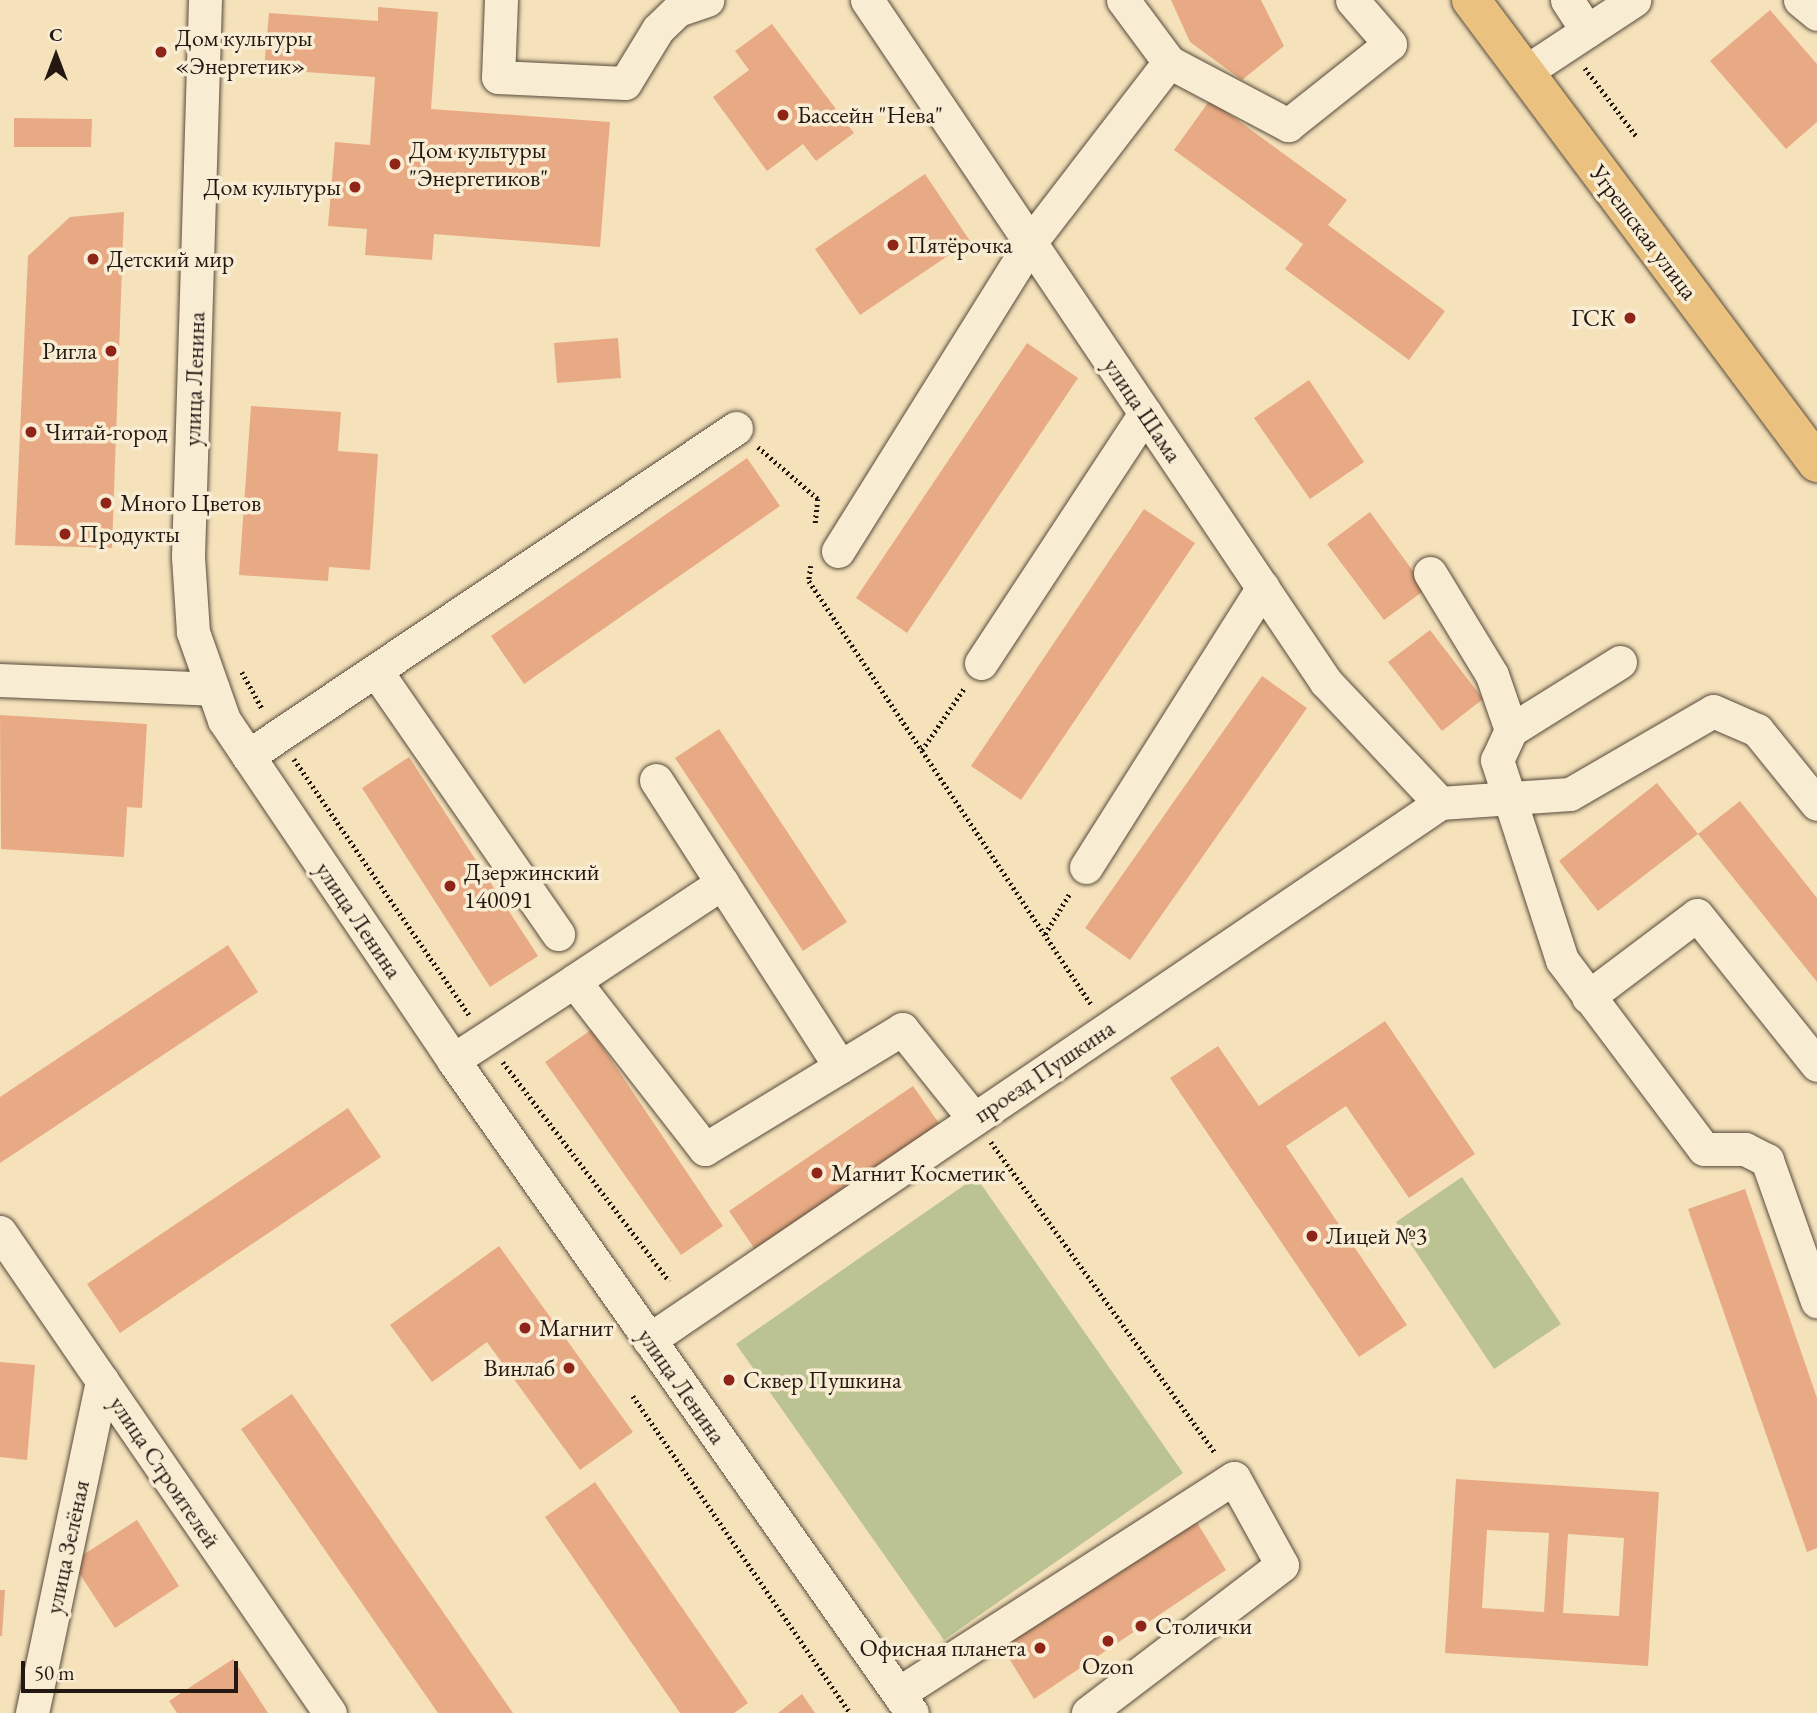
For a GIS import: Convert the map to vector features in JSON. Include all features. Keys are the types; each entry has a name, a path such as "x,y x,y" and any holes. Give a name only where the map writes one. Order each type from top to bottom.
{"main road":[{"name":"Угрешская улица","path":"1472,0 1817,463"}],"street":[{"name":"улица Ленина","path":"205,0 188,557 193,632 213,689 248,756 453,1060 906,1703"},
{"path":"502,0 498,77 625,83 658,29 678,10 708,0"},
{"name":"улица Шама","path":"867,0 1326,682 1440,803"},
{"path":"1123,0 1169,62 1288,125 1390,44 1352,0"},
{"path":"1567,0 1587,31"},
{"path":"1525,72 1634,0"},
{"path":"1800,0 1817,14"},
{"path":"821,548 1031,240 1169,62"},
{"path":"981,663 1145,413"},
{"path":"248,756 736,428"},
{"path":"1430,573 1492,675 1511,730"},
{"path":"1086,867 1263,587"},
{"path":"1620,662 1511,730 1497,760 1562,960 1704,1149 1745,1149 1767,1160 1817,1301"},
{"path":"376,671 558,934"},
{"path":"0,680 213,689"},
{"path":"1440,803 1509,794 1570,794 1713,711 1757,730 1817,804"},
{"path":"656,779 839,1067"},
{"name":"проезд Пушкина","path":"649,1340 1440,803"},
{"path":"453,1060 722,883"},
{"path":"1588,997 1697,915 1817,1065"},
{"path":"574,981 705,1149 902,1029 974,1119"},
{"name":"улица Строителей","path":"0,1232 330,1713"},
{"name":"улица Зелёная","path":"32,1713 102,1380"},
{"path":"906,1703 1234,1478 1282,1565 1088,1713"}],"path":[{"path":"736,428 818,499 821,548 809,581 1107,1028"},
{"path":"922,750 981,663"},
{"path":"1045,934 1086,867"},
{"path":"974,1119 1234,1478"},
{"path":"633,1396 850,1713"}],"green space":[{"path":"976,1177 1183,1473 944,1640 736,1344"},
{"path":"1462,1177 1561,1324 1494,1369 1396,1222"}],"building":[{"path":"1171,0 1261,0 1284,46 1242,80 1190,42"},
{"path":"378,7 438,12 431,109 610,122 600,247 434,234 432,260 365,255 367,229 328,226 335,142 370,145 375,77 264,69 269,13 378,21"},
{"path":"1770,10 1817,64 1817,122 1786,149 1710,61"},
{"name":"Бассейн \"Нева\"","path":"772,24 854,133 816,161 803,144 767,171 713,97 749,70 735,51"},
{"path":"1210,100 1347,200 1328,225 1445,311 1409,360 1285,269 1303,244 1174,150"},
{"path":"14,118 92,119 91,147 14,147"},
{"name":"Пятёрочка","path":"925,174 970,241 860,315 815,249"},
{"path":"124,212 112,548 15,545 28,256 70,217"},
{"path":"618,338 621,378 557,383 554,343"},
{"path":"1027,343 1078,378 907,633 856,598"},
{"path":"1309,380 1364,462 1310,499 1254,418"},
{"path":"251,406 341,412 338,451 378,454 370,570 329,567 328,581 239,575"},
{"path":"747,458 780,506 524,684 491,636"},
{"path":"1144,509 1195,543 1021,800 971,766"},
{"path":"1370,512 1426,589 1384,620 1327,544"},
{"path":"1430,630 1483,699 1442,731 1388,662"},
{"path":"1262,676 1307,708 1130,960 1085,928"},
{"path":"0,715 147,724 142,808 127,807 124,857 1,849"},
{"path":"719,729 847,922 803,951 675,758"},
{"path":"409,757 538,956 490,987 362,788"},
{"path":"1657,783 1698,834 1598,911 1559,861"},
{"path":"1740,801 1817,898 1817,982 1698,834"},
{"path":"228,945 258,992 0,1163 0,1097"},
{"path":"1385,1021 1475,1154 1409,1198 1346,1106 1286,1146 1407,1325 1359,1357 1170,1078 1218,1046 1259,1106"},
{"path":"591,1030 723,1226 681,1255 545,1062"},
{"path":"913,1086 943,1129 758,1254 729,1211"},
{"path":"348,1108 381,1157 120,1333 87,1284"},
{"path":"1745,1189 1817,1398 1817,1548 1807,1552 1688,1209"},
{"path":"499,1246 633,1432 580,1470 487,1342 432,1382 390,1325"},
{"path":"0,1362 35,1365 27,1460 0,1457"},
{"path":"292,1394 513,1713 438,1713 241,1429"},
{"path":"1456,1479 1659,1492 1648,1666 1445,1653","holes":["1487,1530 1549,1533 1544,1612 1482,1608","1568,1534 1624,1538 1619,1616 1563,1613"]},
{"path":"595,1482 748,1703 734,1713 680,1713 545,1517"},
{"path":"1193,1516 1226,1570 1034,1699 1002,1647"},
{"path":"137,1520 179,1586 115,1628 72,1562"},
{"path":"0,1590 5,1590 2,1636 0,1636"},
{"path":"233,1659 268,1713 177,1713 169,1701"},
{"path":"802,1694 815,1713 778,1713"}],"place":[{"name":"Дом культуры «Энергетик»","path":"161,52"},
{"name":"Бассейн \"Нева\"","path":"783,115"},
{"name":"Дом культуры \"Энергетиков\"","path":"395,164"},
{"name":"Дом культуры","path":"355,187"},
{"name":"Пятёрочка","path":"893,245"},
{"name":"Детский мир","path":"93,259"},
{"name":"ГСК","path":"1630,318"},
{"name":"Ригла","path":"111,351"},
{"name":"Читай-город","path":"31,432"},
{"name":"Много Цветов","path":"106,503"},
{"name":"Продукты","path":"65,534"},
{"name":"Дзержинский 140091","path":"450,886"},
{"name":"Магнит Косметик","path":"817,1173"},
{"name":"Лицей №3","path":"1312,1236"},
{"name":"Магнит","path":"525,1328"},
{"name":"Винлаб","path":"569,1368"},
{"name":"Сквер Пушкина","path":"729,1380"},
{"name":"Столички","path":"1141,1626"},
{"name":"Ozon","path":"1108,1641"},
{"name":"Офисная планета","path":"1040,1648"}]}
